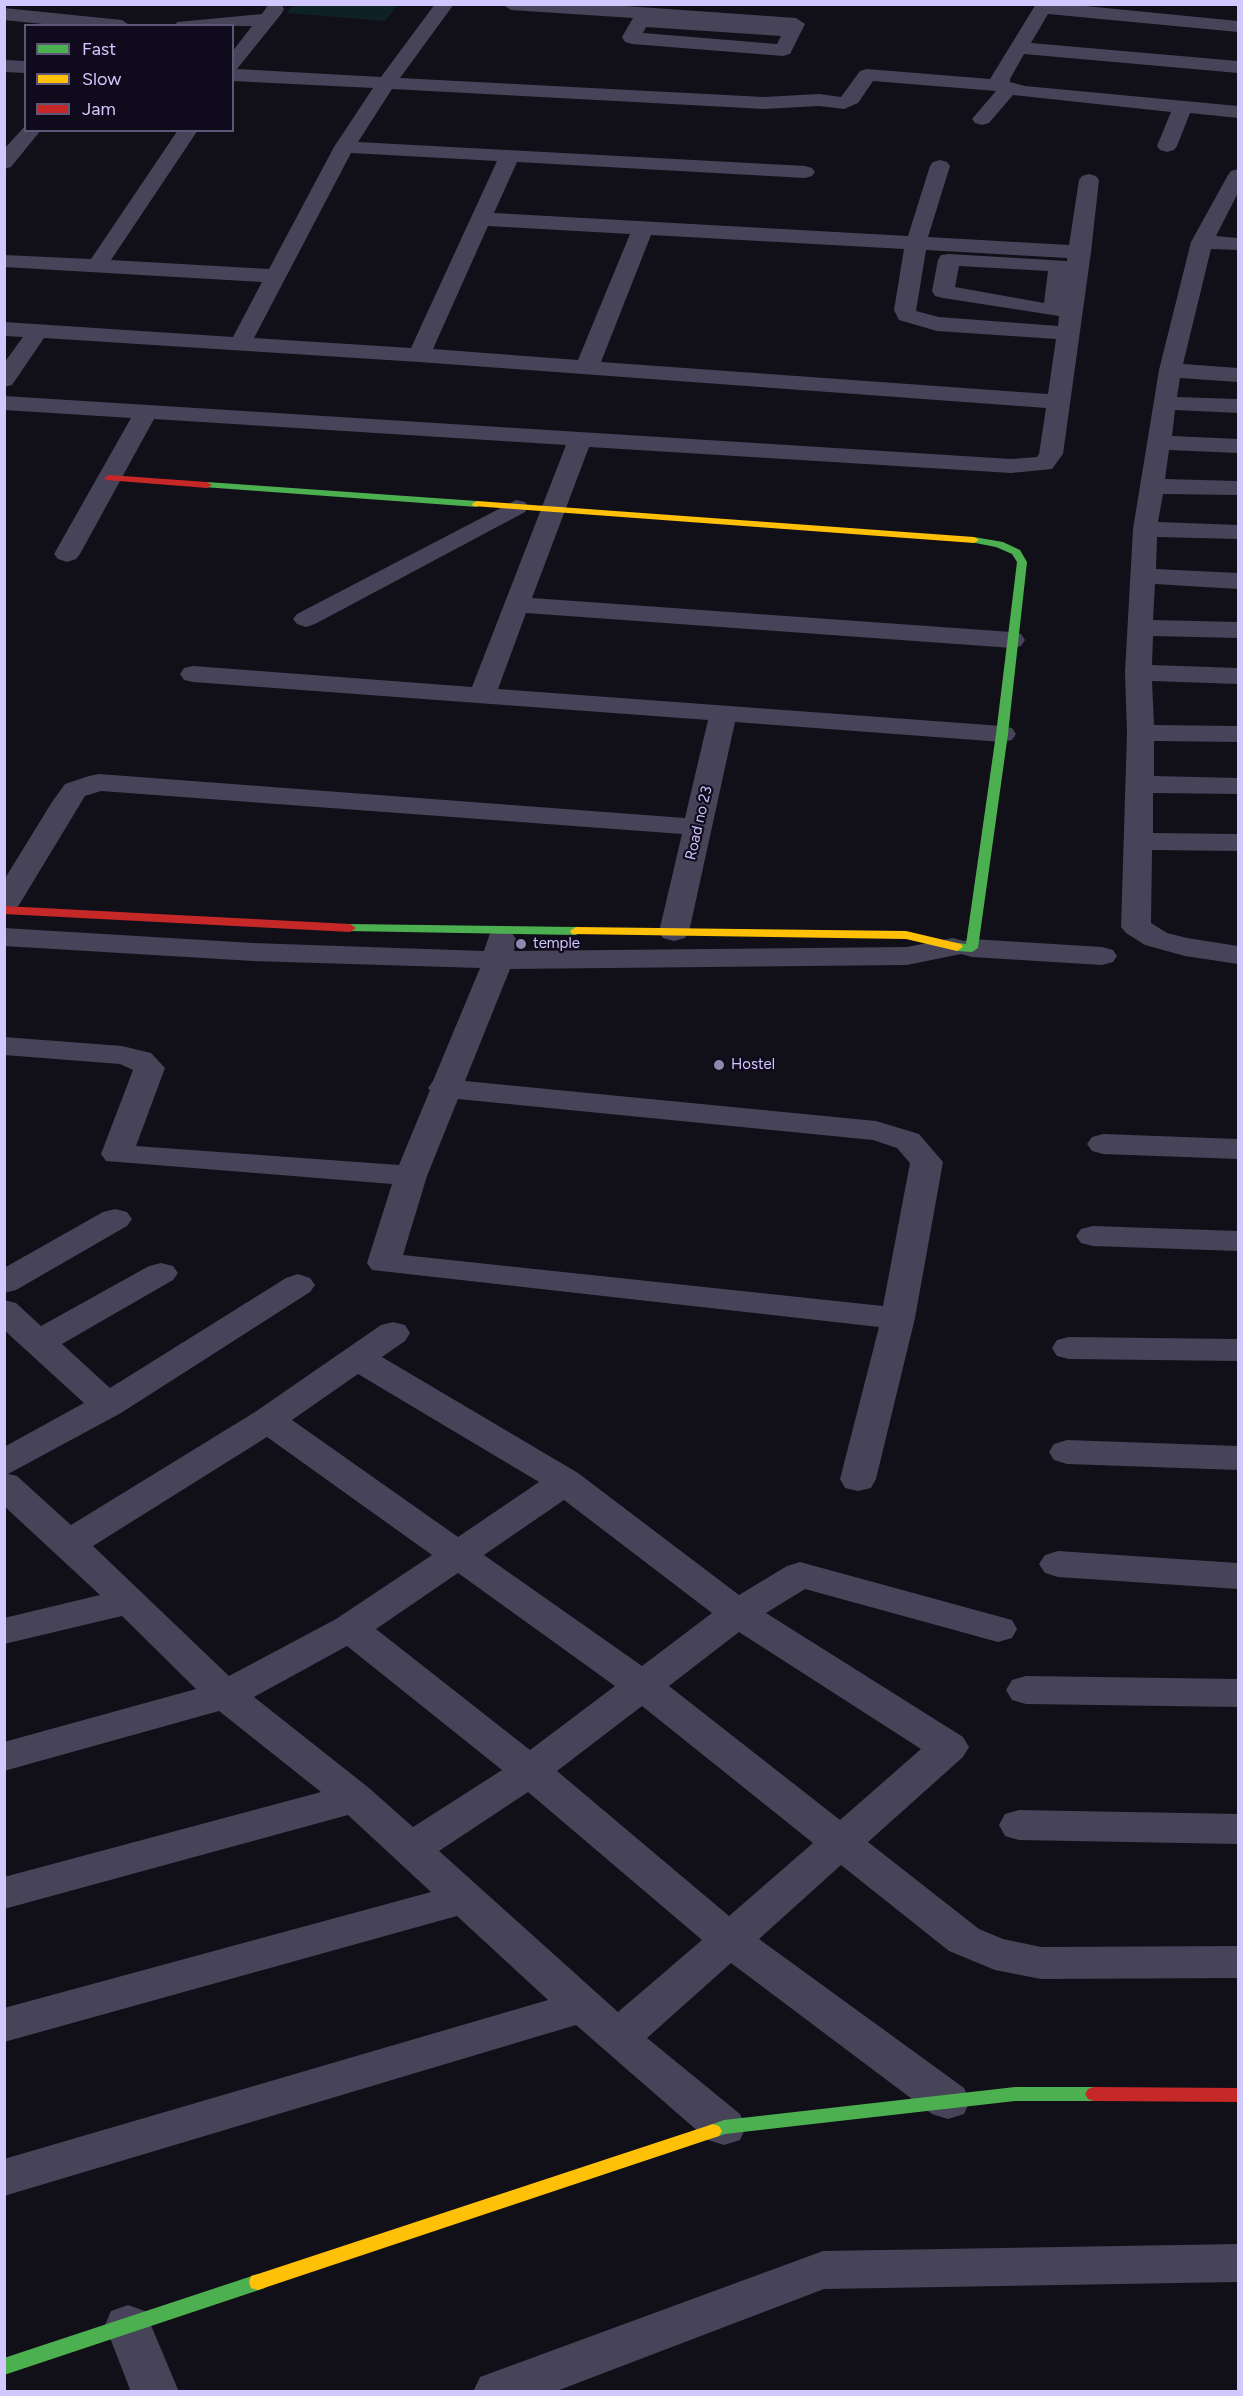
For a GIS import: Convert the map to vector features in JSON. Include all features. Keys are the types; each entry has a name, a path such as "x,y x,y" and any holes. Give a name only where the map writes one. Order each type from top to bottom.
{"street":[{"path":"240,344 344,147 389,79 445,4"},
{"path":"511,4 796,24 783,50 631,37 640,21 792,31"},
{"path":"1005,87 1000,79 1044,6 1239,26"},
{"path":"197,24 273,12"},
{"path":"234,63 273,12"},
{"path":"4,14 102,24"},
{"path":"1018,48 1239,67"},
{"path":"4,58 24,58"},
{"path":"4,66 24,67"},
{"path":"234,66 389,79 764,103 789,101 844,103 851,99 867,75 1239,112"},
{"path":"234,75 389,79"},
{"path":"982,119 1005,87"},
{"path":"1167,146 1182,108"},
{"path":"97,266 187,132"},
{"path":"4,133 29,133"},
{"path":"4,163 29,133"},
{"path":"344,147 805,172"},
{"path":"419,355 510,155"},
{"path":"940,166 916,243 905,310 908,315 937,324 1066,333"},
{"path":"1239,175 1230,206 1202,242 1170,370 1145,529 1142,628 1138,672 1141,733 1136,927 1151,937 1185,948 1239,955"},
{"path":"4,403 1029,466 1044,464 1051,454 1058,402 1066,333 1063,306 1066,278 1080,252 1089,180"},
{"path":"482,219 1080,252"},
{"path":"587,367 643,228"},
{"path":"1202,242 1239,244"},
{"path":"1063,306 1054,311 943,291 949,260 955,258 1059,265 1066,278"},
{"path":"4,261 275,276"},
{"path":"4,329 419,355 1058,402"},
{"path":"4,380 38,332"},
{"path":"1170,370 1239,375"},
{"path":"1164,402 1239,406"},
{"path":"67,554 146,412"},
{"path":"482,696 580,439"},
{"path":"1158,442 1239,446"},
{"path":"109,478 954,538 999,544 1016,552 1022,562 1002,734 963,947"},
{"path":"1152,486 1239,488"},
{"path":"306,619 516,507"},
{"path":"1145,529 1239,532"},
{"path":"1142,576 1239,581"},
{"path":"518,605 1012,640"},
{"path":"1142,628 1239,630"},
{"path":"1138,672 1239,676"},
{"path":"193,674 1002,734"},
{"name":"Road no 23","path":"674,932 723,713"},
{"path":"1141,733 1239,734"},
{"path":"4,905 75,790 99,782 698,828"},
{"path":"1140,784 1239,786"},
{"path":"1137,841 1239,843"},
{"path":"4,910 319,928 500,945 907,956 963,947"},
{"path":"4,937 253,952 500,945 674,932 906,935 963,947 1102,956"},
{"path":"500,945 411,1176 384,1263 898,1318"},
{"path":"4,1046 122,1055 140,1060 149,1068 117,1154 411,1176"},
{"path":"444,1088 876,1131 908,1141 927,1162 898,1318 858,1479"},
{"path":"1102,1144 1239,1149"},
{"path":"4,1283 115,1218"},
{"path":"1093,1236 1239,1241"},
{"path":"40,1341 161,1273"},
{"path":"4,1463 108,1405 298,1285"},
{"path":"4,1311 40,1341 108,1405"},
{"path":"68,1544 268,1419 393,1333"},
{"path":"1069,1348 1239,1350"},
{"path":"358,1359 565,1482 738,1613 949,1747 618,2038"},
{"path":"268,1419 644,1687 964,1940 995,1954 1041,1963 1239,1962"},
{"path":"1067,1452 1239,1458"},
{"path":"4,1757 225,1695 350,1628 565,1482"},
{"path":"4,1485 129,1601 225,1695 355,1798 618,2038 724,2127"},
{"path":"1058,1564 1239,1576"},
{"path":"410,1850 530,1771 644,1687 738,1613 800,1575 998,1629"},
{"path":"4,1631 129,1601"},
{"path":"350,1628 530,1771 730,1940 948,2102"},
{"path":"1026,1690 1239,1692"},
{"path":"4,1893 355,1798"},
{"path":"1019,1825 1239,1829"},
{"path":"4,2025 465,1898"},
{"path":"4,2178 583,2006"},
{"path":"4,2367 724,2127 1015,2094 1239,2095"},
{"path":"497,2391 823,2270 1239,2264"},
{"path":"128,2325 155,2391"}],"green space":[{"path":"294,5 398,5 385,21 286,13"}],"traffic: fast":[{"path":"207,485 477,504"},
{"path":"957,947 972,948 1002,734 1022,562 1016,552 999,544 974,540"},
{"path":"350,928 576,931"},
{"path":"713,2131 724,2127 1015,2094 1094,2094"},
{"path":"4,2367 258,2282"}],"traffic: slow":[{"path":"477,504 974,540"},
{"path":"576,931 906,935 957,947"},
{"path":"258,2282 713,2131"}],"traffic: jam":[{"path":"109,478 207,485"},
{"path":"4,910 350,928"},
{"path":"1094,2094 1238,2095"}],"place":[{"name":"temple","path":"521,944"},
{"name":"Hostel","path":"719,1065"}]}
